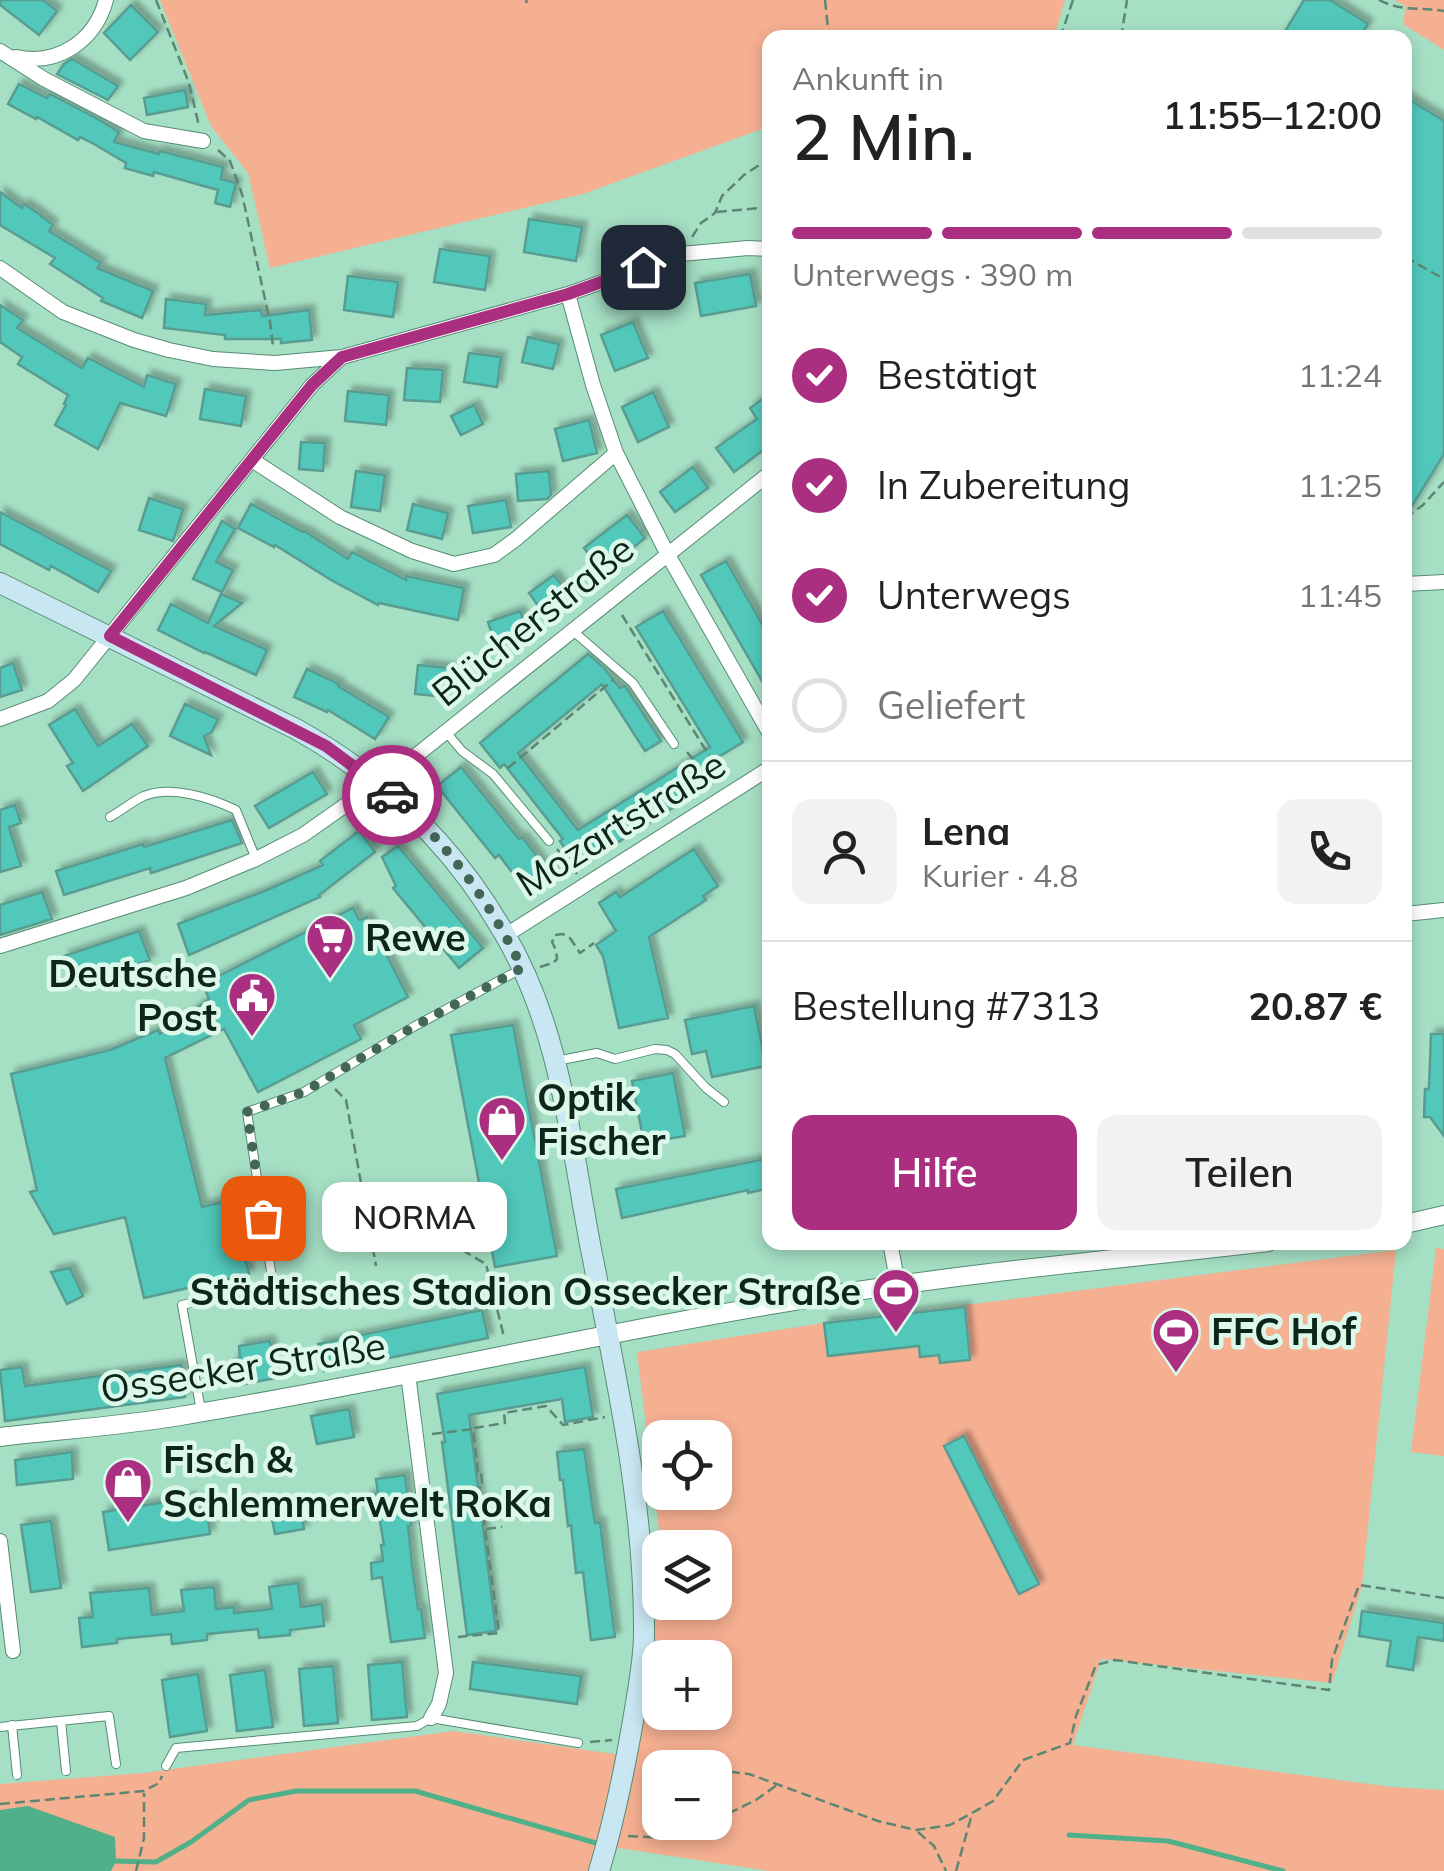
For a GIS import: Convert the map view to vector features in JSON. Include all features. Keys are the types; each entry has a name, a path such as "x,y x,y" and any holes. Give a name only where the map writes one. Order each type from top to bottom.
{"main road":[{"path":"0,582 326,746 378,784 417,816 449,852 506,935 524,971 556,1061 608,1334 640,1532 644,1638 628,1749 601,1866"}],"street":[{"path":"1,52 29,60 71,49 92,30 106,0"},
{"path":"1,52 144,131 203,141"},
{"path":"0,268 63,312 100,328 198,356 275,363 342,357 568,294 681,254 762,249"},
{"path":"568,294 616,453 668,555 762,720"},
{"path":"0,720 34,708 74,680 312,385 342,357"},
{"path":"252,460 340,516 412,551 454,564 494,554 516,539 616,453"},
{"name":"Blücherstraße","path":"0,946 186,888 256,860 303,835 446,732 762,480"},
{"path":"1412,584 1444,582"},
{"name":"Mozartstraße","path":"506,935 762,773"},
{"path":"1412,913 1444,910"},
{"path":"1412,1222 1444,1215"},
{"path":"892,1250 898,1284"},
{"name":"Ossecker Straße","path":"0,1438 181,1416 608,1334 898,1284 1198,1250"},
{"path":"408,1374 446,1673 439,1704 431,1718"},
{"path":"0,1541 13,1650"}],"lane":[{"path":"573,631 633,683 674,744"},
{"path":"446,732 496,778 549,841"},
{"path":"110,817 146,795 185,792 220,802 236,810 256,860"},
{"path":"201,1412 182,1306 273,1284 247,1112 304,1092 415,1026 524,971"},
{"path":"556,1061 597,1052 615,1059 668,1050 724,1102"},
{"path":"0,1726 109,1716 116,1764"},
{"path":"166,1766 176,1748 417,1726 431,1718 578,1743"},
{"path":"61,1721 66,1771"},
{"path":"12,1726 17,1775"}],"path":[{"path":"156,0 189,83 203,141 230,161 242,194 275,363"},
{"path":"825,0 828,30"},
{"path":"1063,30 1073,0"},
{"path":"1122,30 1127,0"},
{"path":"1379,0 1409,10 1444,11"},
{"path":"715,213 722,196 762,163"},
{"path":"681,254 701,223 715,213 762,208"},
{"path":"1412,261 1444,279"},
{"path":"1412,513 1444,482"},
{"path":"612,600 728,794"},
{"path":"496,778 622,673"},
{"path":"674,744 686,750 728,794"},
{"path":"549,841 585,885"},
{"path":"524,971 554,963 554,936 570,938 580,952 594,942"},
{"path":"325,1080 346,1100 376,1266"},
{"path":"462,1250 486,1264 508,1354"},
{"path":"416,1436 505,1423 504,1413 546,1406 563,1425 621,1414"},
{"path":"442,1638 500,1633 479,1484 481,1471 478,1472 472,1428"},
{"path":"485,1529 502,1527"},
{"path":"732,1772 749,1774 878,1821 916,1830 950,1825 993,1801 1023,1760 1070,1742 1096,1665 1115,1660 1329,1690 1332,1660 1359,1585 1444,1598"},
{"path":"578,1743 642,1753"},
{"path":"0,1804 144,1791 159,1783 166,1766"},
{"path":"732,1812 778,1784"},
{"path":"136,1871 144,1838 144,1791"},
{"path":"956,1871 972,1812"},
{"path":"916,1830 934,1846 946,1871"},
{"path":"609,1834 642,1837"}],"shaded area":[{"path":"160,0 1065,0 1056,30 762,30 762,129 583,194 270,268 248,173 211,126"},
{"path":"1394,0 1444,0 1444,50 1403,24 1406,6"},
{"path":"1436,1248 1444,1249 1444,1456 1411,1452"},
{"path":"1396,1250 1362,1586 1332,1683 1101,1659 1073,1745 1392,1787 1444,1790 1444,1871 769,1871 599,1845 589,1871 0,1871 0,1784 143,1773 454,1731 621,1755 642,1660 642,1730 732,1730 732,1640 646,1640 651,1620 732,1620 732,1530 659,1530 656,1510 732,1510 732,1420 645,1420 637,1352 824,1323"},
{"path":"28,1806 115,1837 116,1861 111,1871 0,1871 0,1810"}],"building":[{"path":"0,0 43,0 57,11 39,35 0,5"},
{"path":"1304,0 1330,0 1368,24 1364,30 1286,30"},
{"path":"131,5 158,32 130,60 104,33"},
{"path":"72,59 118,86 108,100 57,74"},
{"path":"19,84 47,98 50,94 119,132 114,142 223,167 221,179 236,183 230,207 215,203 218,190 125,168 126,163 94,144 80,137 78,140 8,104"},
{"path":"185,90 188,107 147,115 144,98"},
{"path":"1412,101 1444,121 1444,454 1412,506"},
{"path":"0,192 22,208 24,204 39,214 53,225 49,231 101,263 97,268 153,291 142,318 101,301 103,298 50,264 55,258 0,225"},
{"path":"529,219 582,227 576,261 524,252"},
{"path":"440,249 490,256 485,290 434,282"},
{"path":"750,274 756,306 701,316 695,283"},
{"path":"348,276 398,282 393,317 344,310"},
{"path":"166,299 206,304 205,315 261,310 262,316 309,310 312,340 281,343 281,339 225,339 225,335 164,328"},
{"path":"0,305 23,320 17,328 82,368 88,358 144,387 147,375 176,384 166,416 120,403 98,449 55,425 68,395 18,364 22,357 0,342"},
{"path":"633,322 648,358 615,371 601,335"},
{"path":"528,337 559,344 553,369 522,362"},
{"path":"469,353 501,357 497,387 464,382"},
{"path":"407,368 443,370 440,402 404,400"},
{"path":"205,389 246,396 241,426 200,419"},
{"path":"348,391 389,395 386,425 345,421"},
{"path":"653,392 669,427 638,442 622,407"},
{"path":"762,400 762,451 734,472 716,448 757,419 750,408"},
{"path":"474,405 483,424 461,435 451,416"},
{"path":"589,420 597,453 563,461 555,429"},
{"path":"301,442 325,443 323,471 299,469"},
{"path":"693,467 708,488 675,512 660,492"},
{"path":"356,471 385,475 380,511 351,507"},
{"path":"549,471 551,495 547,499 518,501 516,474"},
{"path":"149,498 183,509 173,541 139,530"},
{"path":"506,500 511,527 473,533 468,506"},
{"path":"251,504 348,559 352,552 406,580 406,576 464,588 458,620 378,605 238,528"},
{"path":"413,504 448,513 442,539 407,530"},
{"path":"0,512 111,571 98,592 0,544"},
{"path":"627,515 645,538 602,572 584,548"},
{"path":"222,521 235,529 216,562 233,570 222,592 193,579"},
{"path":"726,561 762,624 762,681 701,575"},
{"path":"554,575 572,599 547,618 529,593"},
{"path":"221,594 242,603 214,626 267,650 256,675 158,630 171,604 208,623"},
{"path":"520,611 528,637 496,647 488,622"},
{"path":"663,611 743,742 697,770 707,786 577,868 560,841 563,839 504,764 500,768 480,743 588,654 620,688 625,686 661,741 645,751 602,684 518,753 578,830 710,747 636,627"},
{"path":"13,663 22,690 0,697 0,668"},
{"path":"418,665 458,669 455,698 415,694"},
{"path":"307,669 339,684 389,717 375,739 328,710 294,697"},
{"path":"185,704 218,719 212,732 204,736 211,755 170,736"},
{"path":"75,709 98,746 132,724 148,746 83,791 67,766 73,763 49,725"},
{"path":"461,767 553,877 530,896 437,786"},
{"path":"313,772 327,794 269,828 255,806"},
{"path":"15,805 21,823 9,827 21,866 0,872 0,810"},
{"path":"232,820 242,843 151,873 150,868 64,895 56,871"},
{"path":"359,831 375,852 320,897 189,955 178,924 323,865 320,861"},
{"path":"398,846 483,948 459,968 393,888 396,886 382,857"},
{"path":"694,849 718,886 703,896 706,900 649,937 668,1018 619,1028 603,956 596,945 616,931 599,903 616,892 620,897"},
{"path":"42,892 52,919 0,935 0,905"},
{"path":"353,908 359,920 367,917 408,997 354,1025 361,1039 258,1092 224,1029 165,1058 202,1207 244,1197 258,1255 245,1258 249,1274 144,1298 125,1217 54,1234 30,1192 37,1190 11,1074 110,1050 158,1030 160,1034 209,999 203,984"},
{"path":"139,931 150,960 74,986 64,956"},
{"path":"754,1006 762,1067 712,1077 706,1051 692,1054 685,1020"},
{"path":"513,1025 557,1256 495,1267 451,1035"},
{"path":"1431,1034 1444,1034 1444,1136 1430,1117 1424,1117"},
{"path":"673,1073 685,1136 644,1143 632,1081"},
{"path":"762,1160 762,1190 748,1193 622,1218 616,1189"},
{"path":"70,1268 83,1296 67,1304 51,1272"},
{"name":"Städtisches Stadion Ossecker Straße","path":"965,1307 970,1360 940,1363 939,1355 920,1357 919,1346 828,1356 824,1323"},
{"path":"482,1310 488,1338 324,1371 318,1344"},
{"path":"270,1341 276,1378 244,1384 234,1359 240,1358 239,1346"},
{"path":"181,1365 185,1397 5,1421 0,1370 22,1367 25,1386"},
{"path":"585,1367 593,1417 565,1422 562,1399 469,1415 496,1631 467,1635 437,1394"},
{"path":"349,1409 354,1437 317,1444 311,1416"},
{"path":"964,1436 1039,1584 1019,1594 944,1446"},
{"path":"584,1449 595,1523 600,1522 615,1637 591,1640 583,1572 576,1573 557,1452"},
{"path":"72,1452 73,1479 17,1485 15,1460"},
{"path":"405,1475 412,1565 425,1638 391,1642 382,1577 372,1579 371,1563 383,1561 384,1545 378,1510 368,1512 367,1496 378,1494 376,1479"},
{"path":"191,1498 193,1513 207,1511 210,1534 109,1550 103,1512"},
{"path":"301,1508 304,1529 275,1534 271,1513"},
{"path":"51,1521 61,1588 31,1592 21,1525"},
{"path":"298,1583 301,1607 322,1604 324,1626 259,1638 258,1629 207,1634 207,1640 172,1644 171,1634 82,1647 79,1618 93,1617 90,1593 149,1588 152,1615 184,1611 181,1590 214,1587 216,1609 234,1607 234,1613 272,1609 269,1587"},
{"path":"1362,1611 1444,1623 1444,1641 1418,1637 1413,1670 1387,1666 1391,1641 1359,1636"},
{"path":"402,1662 407,1717 372,1720 368,1665"},
{"path":"473,1662 581,1676 577,1704 470,1689"},
{"path":"333,1666 338,1723 304,1726 299,1669"},
{"path":"265,1670 273,1727 237,1731 230,1675"},
{"path":"198,1674 207,1731 170,1737 162,1680"}],"waterway":[{"path":"112,1861 156,1862 249,1800 296,1791 415,1791 596,1843"},
{"path":"1069,1835 1168,1841 1283,1871"}],"way so far":[{"path":"263,1218 247,1112 304,1092 522,968 469,878 417,816 392,795"}],"place":[{"name":"Rewe","path":"330,980"},
{"name":"Deutsche Post","path":"252,1038"},
{"name":"Optik Fischer","path":"502,1162"},
{"name":"NORMA","path":"263,1218"},
{"name":"Städtisches Stadion Ossecker Straße","path":"896,1334"},
{"name":"FFC Hof","path":"1176,1374"},
{"name":"Fisch & Schlemmerwelt RoKa","path":"128,1524"}],"route":[{"path":"392,795 360,769 296,729 110,636 312,385 342,357 568,294 643,267"}]}
